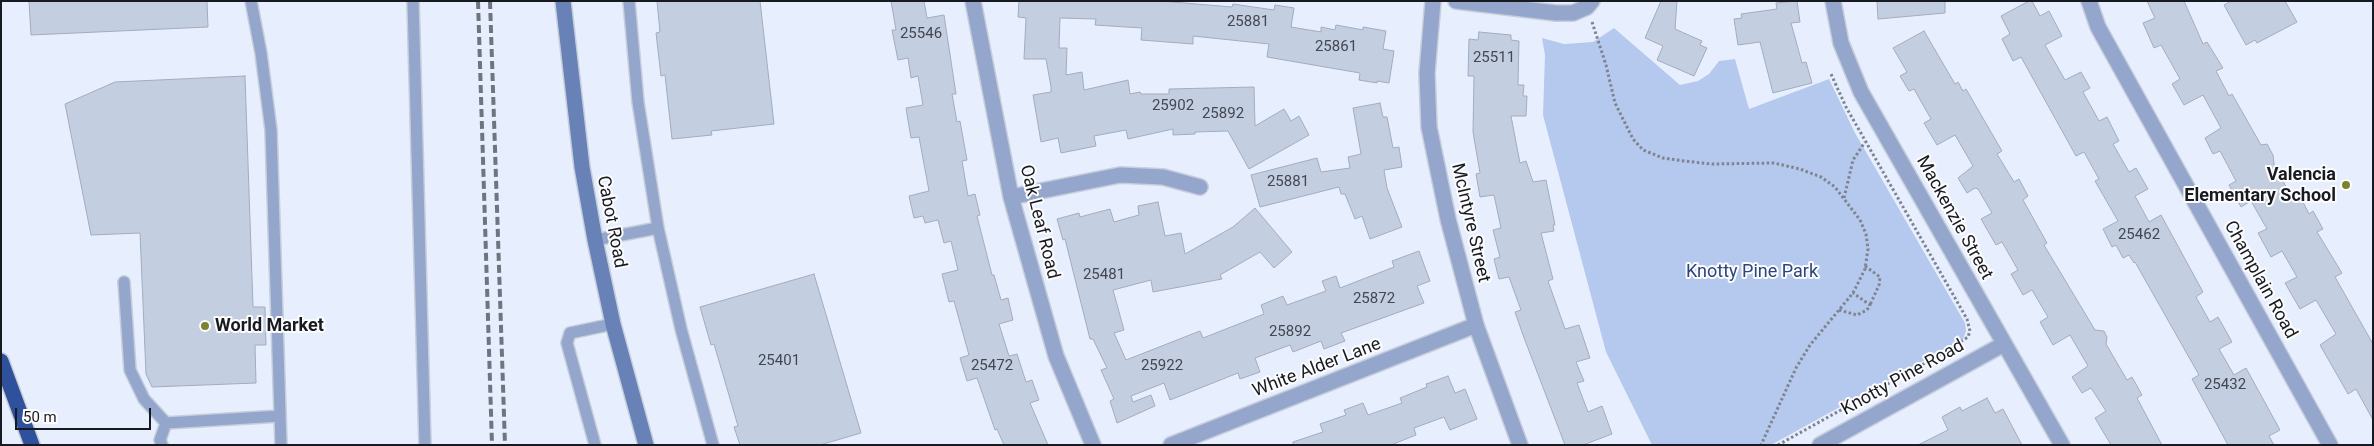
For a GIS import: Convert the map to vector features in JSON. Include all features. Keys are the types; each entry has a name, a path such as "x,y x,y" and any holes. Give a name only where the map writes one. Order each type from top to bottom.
{"highway":[{"path":"1,361 32,445"}],"main road":[{"name":"Cabot Road","path":"563,1 581,157 595,240 612,324 646,445"}],"street":[{"name":"Oak Leaf Road","path":"974,1 1011,196 1056,356 1093,445"},
{"name":"McIntyre Street","path":"1433,1 1427,73 1430,127 1448,219 1476,325 1520,445"},
{"path":"1456,1 1556,13 1573,13 1589,4"},
{"name":"Mackenzie Street","path":"1833,1 1841,43 1861,92 2062,445"},
{"name":"Champlain Road","path":"2089,1 2098,27 2330,445"},
{"path":"1011,196 1120,175 1162,177 1200,187"},
{"name":"White Alder Lane","path":"1171,445 1476,325"},
{"name":"Knotty Pine Road","path":"1820,445 2004,344"}],"lane":[{"path":"251,1 262,53 270,130 281,445"},
{"path":"413,1 425,445"},
{"path":"629,1 638,102 658,228 681,329 713,445"},
{"path":"595,240 658,228"},
{"path":"124,282 130,370 144,399 166,423"},
{"path":"595,445 568,343 570,333 612,324"},
{"path":"166,423 280,416"},
{"path":"162,445 160,440 166,423"}],"path":[{"path":"1589,4 1615,104 1633,139 1643,150 1663,158 1684,162 1712,164 1774,163 1800,169 1821,177 1835,187 1860,220 1866,234 1868,249 1865,266 1853,294 1810,345 1796,368 1761,445"},
{"path":"1778,445 1945,352 1968,337 1970,331 1967,319 1865,142 1835,87 1831,74"},
{"path":"1844,198 1853,160 1865,142"},
{"path":"1839,310 1857,315 1867,310 1870,305 1879,286 1880,277 1865,266"},
{"path":"1853,294 1870,305"}],"green space":[{"name":"Knotty Pine Park","path":"1614,28 1680,85 1698,81 1709,74 1719,61 1735,59 1749,109 1829,79 1855,133 1965,323 1966,331 1963,339 1771,445 1652,445 1606,352 1543,115 1545,55 1542,38 1564,44 1593,42"}],"building":[{"path":"29,1 207,1 208,27 31,35"},
{"path":"657,1 760,1 774,124 711,131 712,135 672,139 665,75 661,76 656,33 660,32"},
{"path":"891,1 924,1 927,18 944,15 956,94 952,94 957,122 960,121 967,160 962,161 968,196 975,194 980,215 977,216 992,275 994,275 1001,300 1008,298 1013,320 999,324 1009,356 1017,354 1026,382 1032,380 1039,400 1030,403 1048,445 1004,445 997,429 995,430 977,378 967,381 960,358 969,355 954,301 949,302 942,274 958,270 951,241 944,243 938,220 925,223 923,216 914,218 909,196 929,191 919,137 911,138 906,108 923,105 918,76 911,78 908,58 898,60 892,30 896,30"},
{"path":"1019,1 1161,1 1232,7 1233,4 1274,10 1275,5 1294,8 1291,27 1321,32 1321,27 1335,30 1336,25 1363,30 1363,27 1386,31 1383,49 1394,51 1389,83 1359,80 1360,73 1267,57 1269,44 1193,36 1193,44 1141,40 1142,28 1095,25 1096,19 1060,18 1059,48 1067,48 1066,75 1082,72 1084,90 1128,80 1130,94 1140,92 1141,94 1169,94 1169,89 1254,87 1255,126 1284,109 1291,121 1299,116 1309,135 1249,169 1228,131 1173,135 1173,129 1128,139 1126,130 1094,136 1096,146 1061,153 1058,138 1041,142 1033,95 1051,92 1051,87 1046,59 1024,59 1026,18 1018,17"},
{"path":"1661,1 1677,1 1675,29 1702,41 1700,45 1707,48 1694,76 1657,60 1663,46 1645,38"},
{"path":"1797,1 1800,22 1791,23 1802,63 1806,62 1812,83 1773,93 1760,42 1738,45 1734,19 1742,18 1741,14 1777,9 1776,3"},
{"path":"1877,1 1945,1 1945,13 1878,19"},
{"path":"2032,1 2040,16 2049,11 2062,36 2045,45 2065,80 2081,72 2090,88 2083,92 2099,121 2107,117 2119,141 2113,144 2129,172 2136,168 2148,189 2135,196 2149,222 2161,215 2203,292 2196,297 2210,322 2218,317 2232,342 2219,349 2234,375 2246,368 2280,430 2269,436 2274,445 2228,445 2192,379 2199,375 2135,262 2129,255 2123,258 2116,245 2112,247 2103,229 2118,221 2095,181 2099,179 2084,152 2076,156 2021,57 2013,61 2002,39 2010,34 2001,16"},
{"path":"2147,1 2184,1 2203,44 2207,42 2223,68 2216,71 2229,96 2232,94 2261,145 2267,144 2273,155 2274,164 2292,198 2299,194 2309,214 2313,211 2323,229 2317,232 2342,273 2335,277 2373,344 2373,420 2356,389 2348,394 2320,345 2336,334 2316,300 2300,309 2285,283 2297,277 2282,251 2271,257 2258,233 2267,229 2251,201 2241,207 2229,185 2236,181 2220,151 2213,154 2205,138 2221,128 2203,95 2184,105 2172,84 2180,79 2161,45 2154,48 2143,23 2155,18"},
{"path":"2231,1 2285,1 2297,22 2257,43 2255,40 2246,45 2224,5"},
{"path":"1924,31 1955,84 1958,82 1963,91 1966,89 2002,151 1997,154 2014,182 2019,179 2028,196 2023,200 2047,243 2044,245 2095,330 2104,331 2107,337 2106,344 2127,380 2132,377 2142,395 2137,398 2162,445 2111,445 2095,418 2106,411 2091,388 2082,393 2072,377 2088,366 2070,335 2053,345 2040,322 2048,317 2032,290 2023,295 2011,274 2018,270 2002,242 1996,245 1981,219 1992,213 1978,189 1975,188 1967,193 1958,178 1973,166 1955,135 1937,145 1924,123 1931,119 1914,89 1909,91 1900,76 1907,72 1893,48"},
{"path":"1479,32 1511,35 1511,40 1519,41 1518,85 1524,85 1523,96 1527,96 1526,116 1511,116 1520,163 1526,161 1533,182 1546,180 1555,225 1553,225 1554,231 1541,233 1553,279 1548,281 1565,329 1579,325 1590,358 1576,362 1584,381 1577,383 1588,412 1602,406 1612,434 1583,445 1565,445 1515,312 1521,310 1509,277 1499,279 1494,259 1500,257 1493,230 1501,228 1494,195 1480,197 1476,174 1480,173 1473,132 1474,76 1468,76 1469,39 1478,40"},
{"path":"245,76 253,307 265,307 266,345 255,345 256,383 152,387 146,374 140,233 91,235 65,104 115,82"},
{"path":"1380,103 1383,117 1387,117 1393,148 1399,147 1402,167 1384,170 1387,188 1402,227 1370,239 1362,216 1355,219 1345,194 1341,194 1339,187 1260,207 1251,175 1317,158 1321,172 1350,168 1348,157 1361,154 1353,108"},
{"path":"1158,202 1165,236 1181,233 1185,254 1233,227 1255,208 1292,252 1274,268 1260,252 1220,275 1222,279 1153,292 1151,280 1113,290 1124,330 1114,333 1126,360 1200,331 1203,338 1264,314 1261,305 1283,296 1287,305 1326,291 1322,281 1336,276 1340,288 1394,267 1392,261 1419,251 1430,281 1417,286 1424,303 1341,333 1345,341 1324,349 1321,341 1293,352 1290,345 1255,358 1260,372 1240,379 1238,373 1170,400 1164,383 1131,396 1133,402 1151,395 1155,406 1117,423 1110,401 1114,399 1101,370 1107,368 1093,339 1090,339 1065,239 1063,240 1057,219 1079,213 1080,217 1110,209 1114,222 1139,215 1138,206"},
{"path":"814,274 861,433 820,445 740,445 734,427 738,426 714,344 711,345 700,307"},
{"path":"1448,376 1455,393 1465,389 1477,419 1450,430 1444,417 1414,428 1416,435 1391,445 1293,445 1293,442 1323,432 1320,424 1346,415 1344,410 1363,403 1368,415 1402,403 1400,398 1427,387 1426,384"},
{"path":"1987,398 1995,413 2003,409 2022,445 1918,445 1948,430 1942,417 1960,407 1962,411"}],"railway":[{"path":"478,1 492,445"},
{"path":"490,1 505,445"}],"place":[{"name":"Valencia Elementary School","path":"2346,185"},
{"name":"World Market","path":"205,326"}]}
